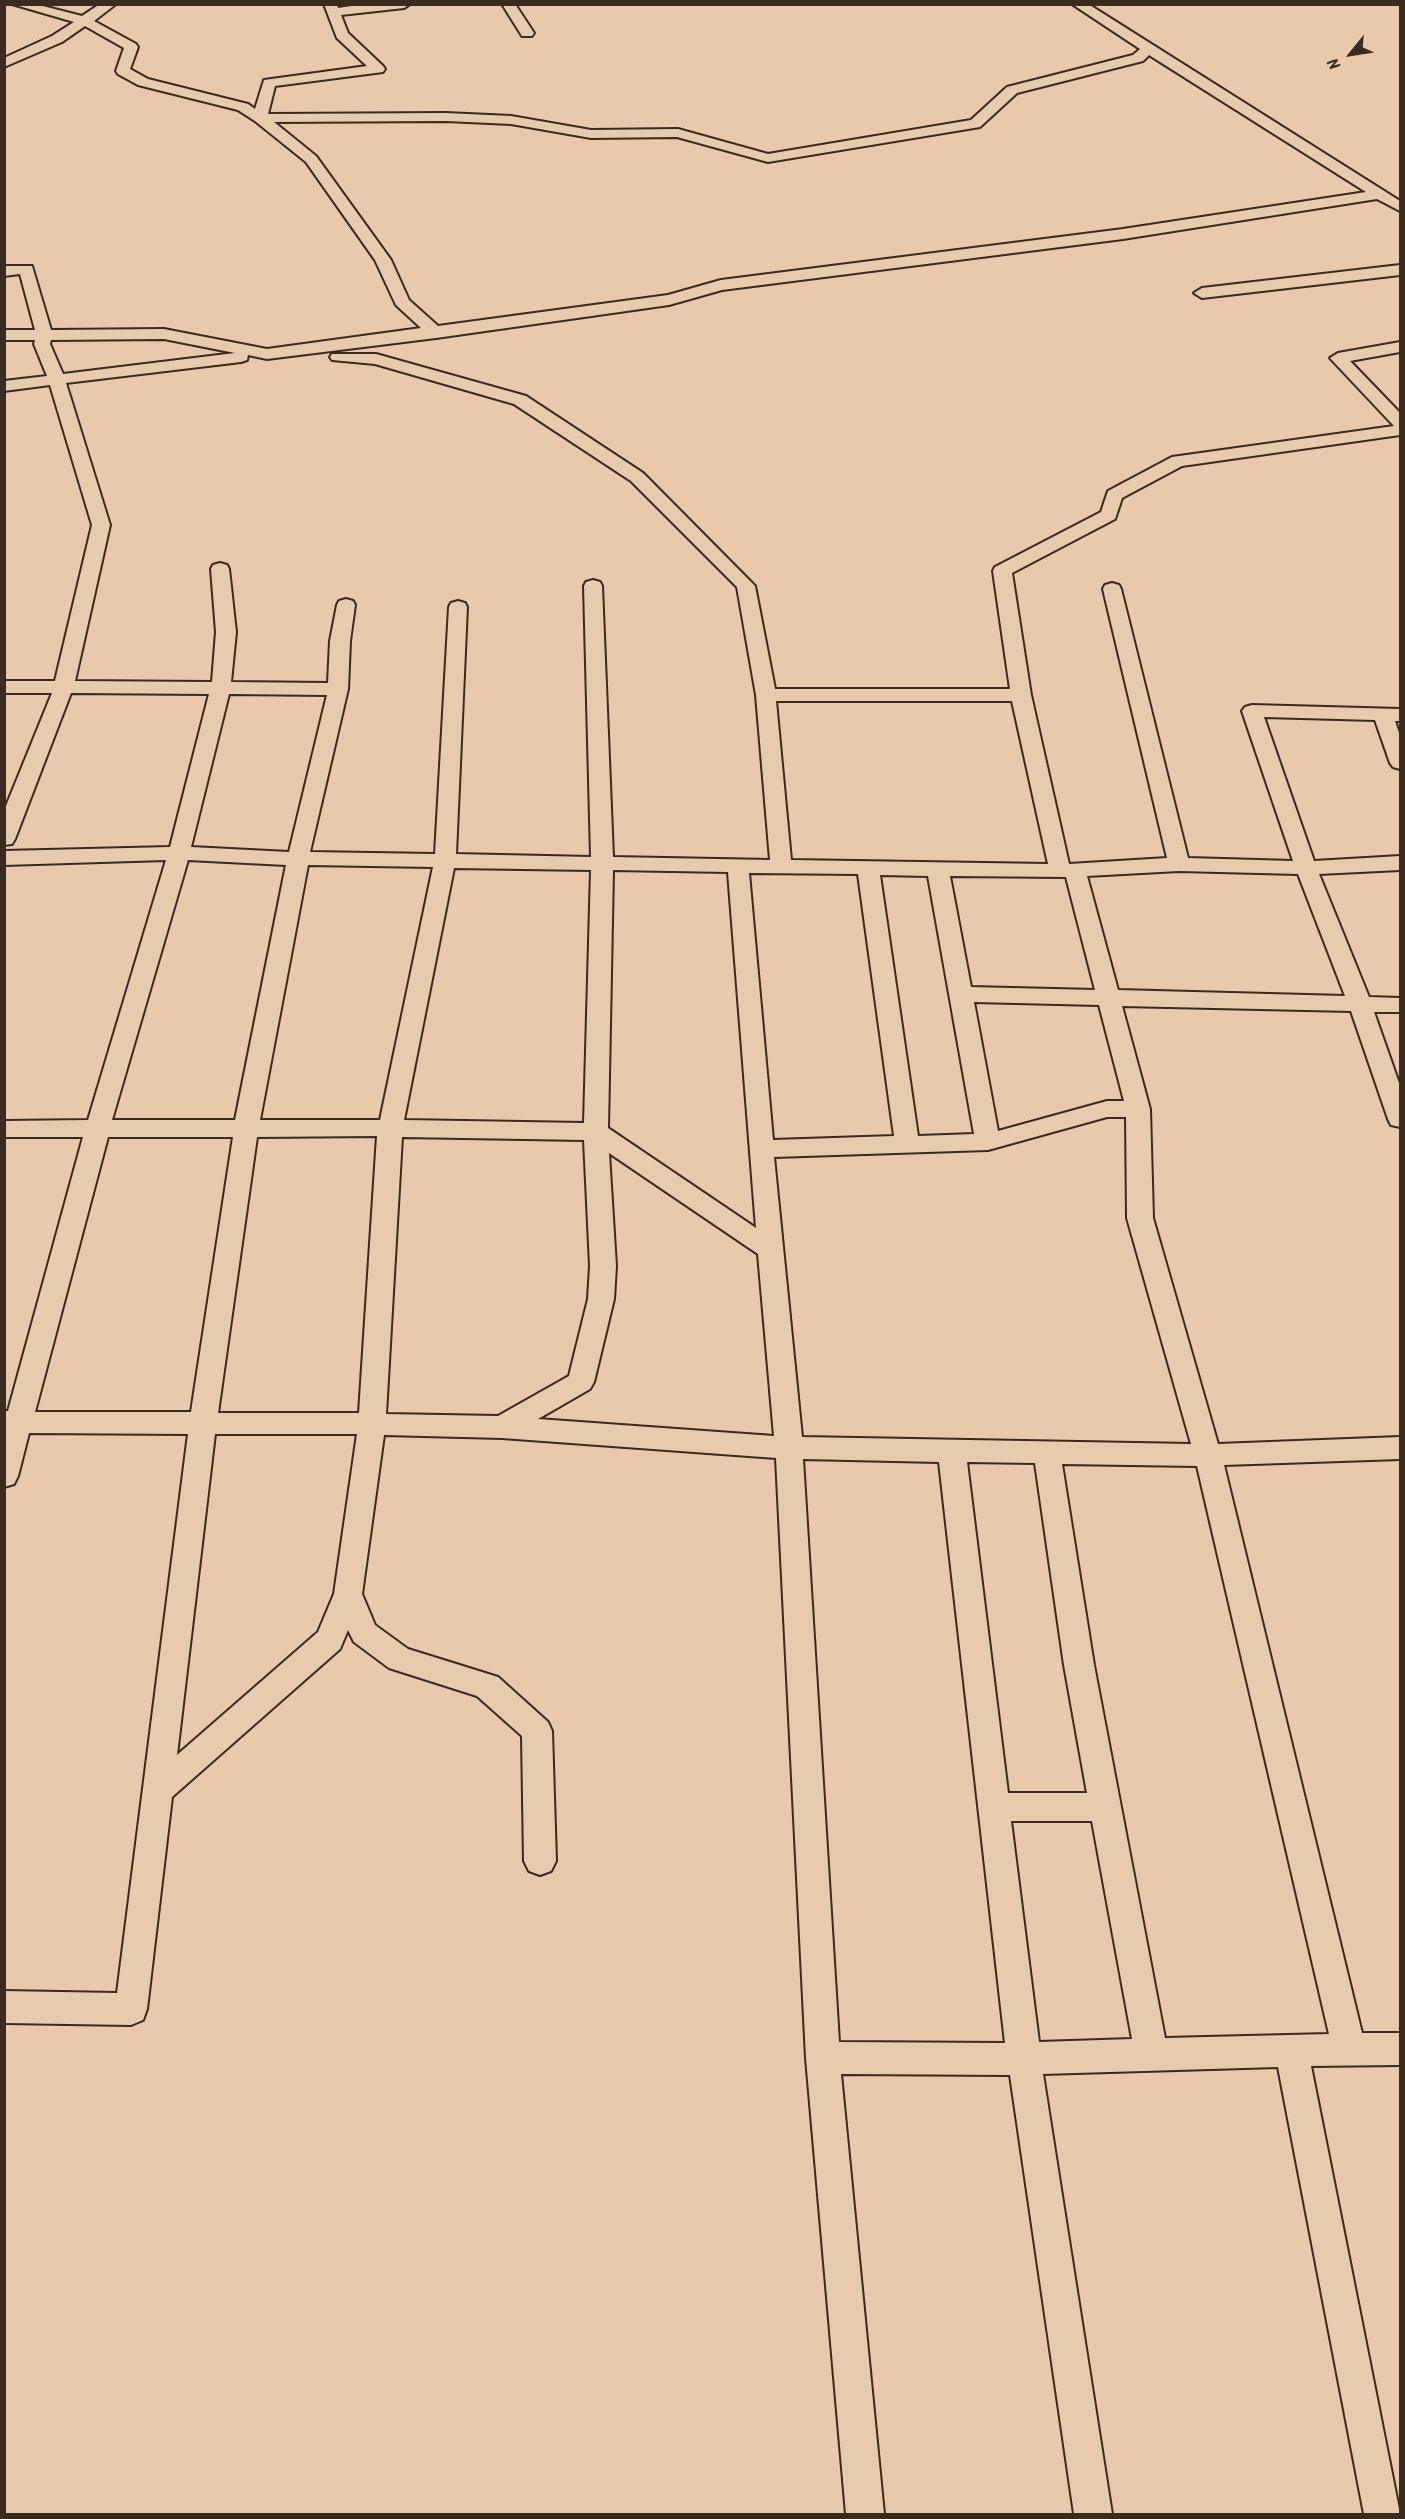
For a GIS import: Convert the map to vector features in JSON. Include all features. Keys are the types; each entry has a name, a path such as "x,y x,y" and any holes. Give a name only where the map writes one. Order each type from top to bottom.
{"street":[{"path":"18,4 85,21 131,47 123,71 143,82 243,107 260,118 311,159 383,260 402,302 436,333"},
{"path":"4,63 57,39 110,4"},
{"path":"260,118 268,83 378,69 342,35 331,8 404,4"},
{"path":"508,4 527,33"},
{"path":"1078,4 1401,207"},
{"path":"260,118 446,117 511,120 591,134 678,133 768,158 975,124 1012,90 1138,58 1149,48"},
{"path":"4,386 436,333 669,300 721,285 1112,235 1381,194"},
{"path":"4,271 26,269 44,335 42,344 56,378 101,525 64,687 4,839"},
{"path":"1202,293 1401,270"},
{"path":"4,335 164,334 267,354 376,359 520,400 637,477 746,586 766,695 781,867"},
{"path":"1401,347 1338,358 1401,422"},
{"path":"1349,2050 1208,1455 1140,1218 1137,1109 1109,996 1068,871 1021,695 1002,571 1109,515 1114,495 1178,461 1401,430"},
{"path":"4,1476 12,1422 179,853 221,687 226,632 220,568"},
{"path":"502,1427 581,1382 601,1299 603,1266 596,1132 602,864 593,586"},
{"path":"1112,589 1179,864"},
{"path":"4,2007 131,2009 203,1422 246,1128 298,859 338,689 340,641 346,605"},
{"path":"158,1791 330,1640 348,1594 372,1424 390,1128 445,861 458,607"},
{"path":"4,687 338,689"},
{"path":"766,695 1021,695"},
{"path":"1401,763 1392,715 1252,711 1306,868 1360,1004 1401,1119"},
{"path":"4,858 179,853 298,859 1068,871 1179,864 1306,868 1401,862"},
{"path":"738,867 789,1448 823,2058 866,2514"},
{"path":"868,868 907,1145"},
{"path":"938,869 988,1142"},
{"path":"960,994 1401,1005"},
{"path":"762,1149 988,1142 1107,1109 1137,1109"},
{"path":"4,1129 390,1128 596,1132 770,1250"},
{"path":"12,1422 203,1422 502,1427 789,1448 1208,1455 1401,1448"},
{"path":"952,1451 1024,2059 1093,2514"},
{"path":"1047,1452 1079,1665 1151,2054"},
{"path":"348,1594 364,1633 399,1659 487,1686 537,1731 540,1861"},
{"path":"994,1807 1105,1807"},
{"path":"823,2058 1024,2059 1401,2049"},
{"path":"1291,2051 1383,2514"}]}
